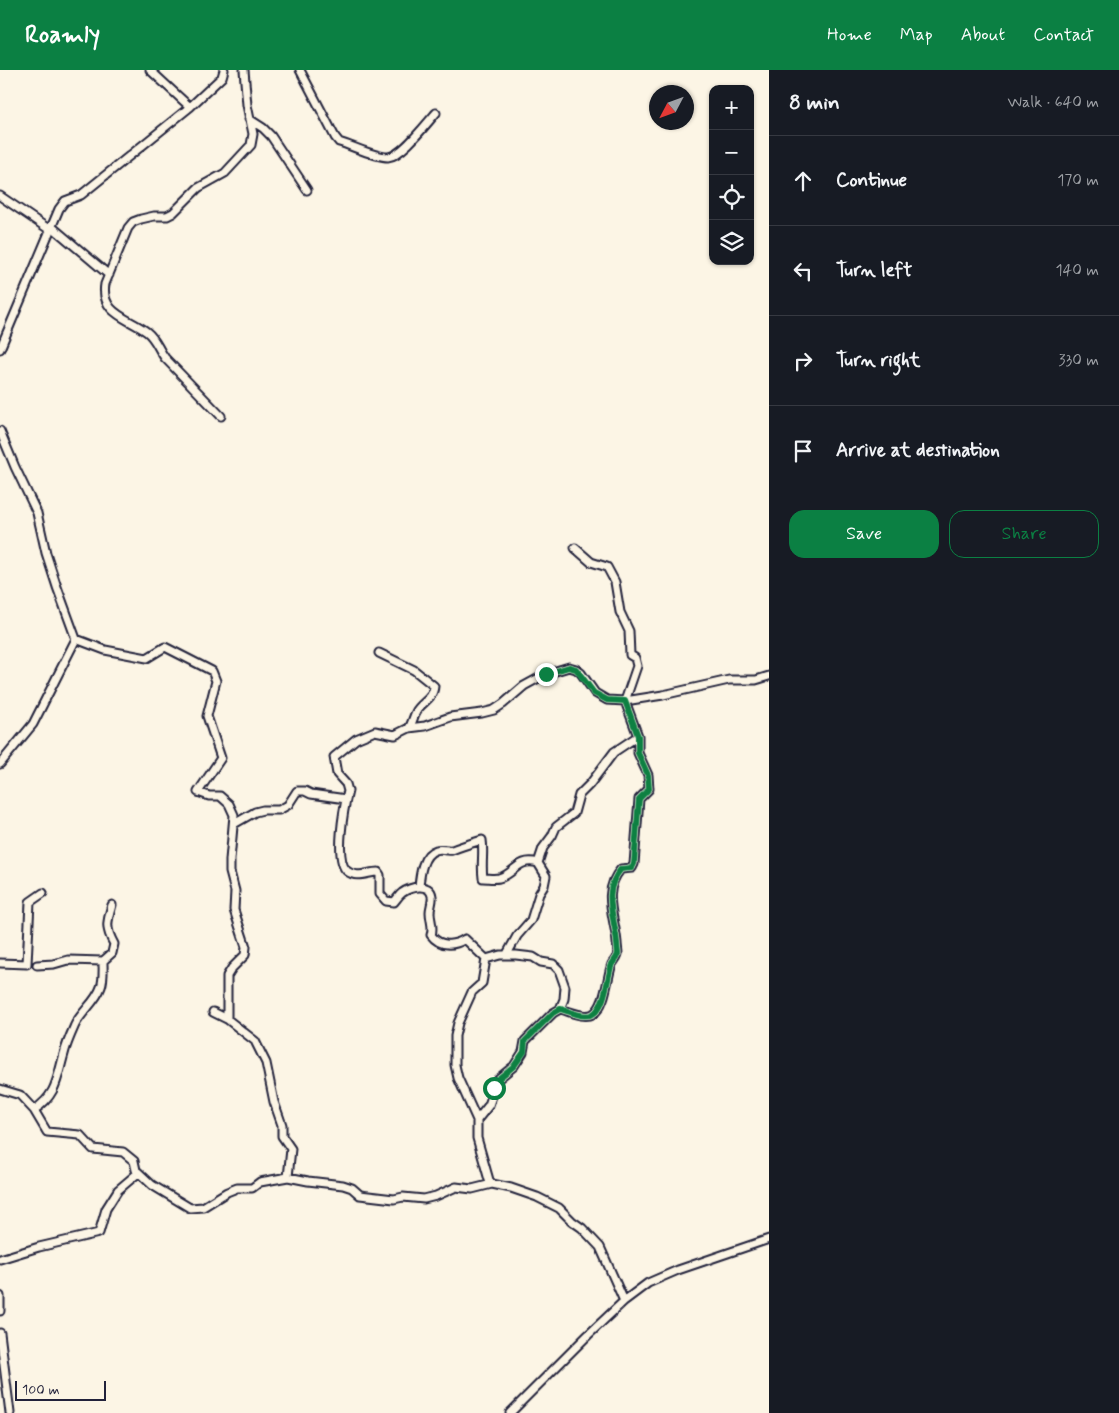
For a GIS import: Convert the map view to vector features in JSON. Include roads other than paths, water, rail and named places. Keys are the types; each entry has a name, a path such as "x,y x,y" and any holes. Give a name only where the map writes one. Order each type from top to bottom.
{"street":[{"path":"150,70 190,106"},
{"path":"0,349 58,209 65,201 81,195 190,106 222,77 224,70"},
{"path":"221,416 164,358 151,335 113,311 108,305 104,291 108,275 128,228 134,222 154,216 167,216 173,213 198,188 225,173 251,145 253,134 249,119 244,70"},
{"path":"300,70 339,142 380,156 389,157 400,151 436,113"},
{"path":"249,119 271,136 307,190"},
{"path":"0,196 50,228 108,275"},
{"path":"0,431 37,513 46,553 76,639 33,724 0,764"},
{"path":"560,1009 587,1016 594,1014 600,1004 612,965 618,955 610,909 612,883 621,869 632,868 634,864 639,799 649,789 648,775 638,753 638,736 625,701 637,666 635,658 630,654 629,631 620,612 615,582 607,567 591,562 575,548"},
{"path":"76,639 105,650 147,658 165,647 212,671 216,681 207,716 221,758 198,792 209,796 220,796 225,799 234,815 230,872 234,891 234,910 246,947 245,955 227,976 227,1019"},
{"path":"380,653 414,670 434,686 432,695 416,712 414,721 409,728"},
{"path":"486,959 465,939 458,944 449,945 435,941 431,935 433,929 430,913 433,897 429,890 419,887 403,893 394,902 386,901 380,894 380,875 378,872 356,875 345,869 341,862 340,850 348,791 346,784 337,774 334,757 356,739 375,731 395,735 409,728 425,726 450,716 494,710 524,686 546,674 569,667 576,669 581,674 594,693 607,700 625,701 663,695 729,680 756,680 769,676"},
{"path":"538,863 542,848 552,836 556,827 574,813 579,795 590,784 614,752 638,736"},
{"path":"234,824 255,812 279,810 288,805 297,791 346,799"},
{"path":"419,887 421,871 431,852 439,849 449,850 482,840 484,848 481,863 483,878 500,878 525,861 530,860 538,863 546,876 544,886 539,894 531,920 507,954"},
{"path":"0,963 27,964 30,902 42,893"},
{"path":"37,965 54,964 68,960 103,960 112,953 114,944 109,936 106,923 112,905"},
{"path":"477,1120 489,1106 498,1079 514,1066 524,1052 525,1041 553,1013 560,1009 564,999 565,987 563,979 553,964 541,962 533,957 507,954 486,959"},
{"path":"486,959 482,983 472,992 458,1024 455,1036 455,1065 458,1078 477,1120 477,1138 484,1166 492,1184"},
{"path":"34,1110 44,1104 52,1091 58,1080 64,1053 76,1024 101,988 103,960"},
{"path":"213,1012 227,1019 255,1041 266,1064 274,1102 282,1125 282,1136 291,1149 288,1177"},
{"path":"0,1089 20,1095 34,1110 47,1132 80,1135 93,1149 124,1152 134,1162 136,1170 152,1185 190,1208 203,1207 237,1188 252,1188 260,1182 288,1177 308,1182 343,1185 352,1188 360,1195 394,1199 403,1197 424,1199 456,1187 472,1189 492,1184 511,1188 537,1197 559,1208 582,1228 600,1247 624,1301"},
{"path":"0,1259 39,1247 100,1233 106,1209 118,1190 138,1172"},
{"path":"510,1413 624,1301 648,1283 678,1270 769,1239"},
{"path":"0,1296 0,1311"},
{"path":"0,1333 10,1413"}]}
